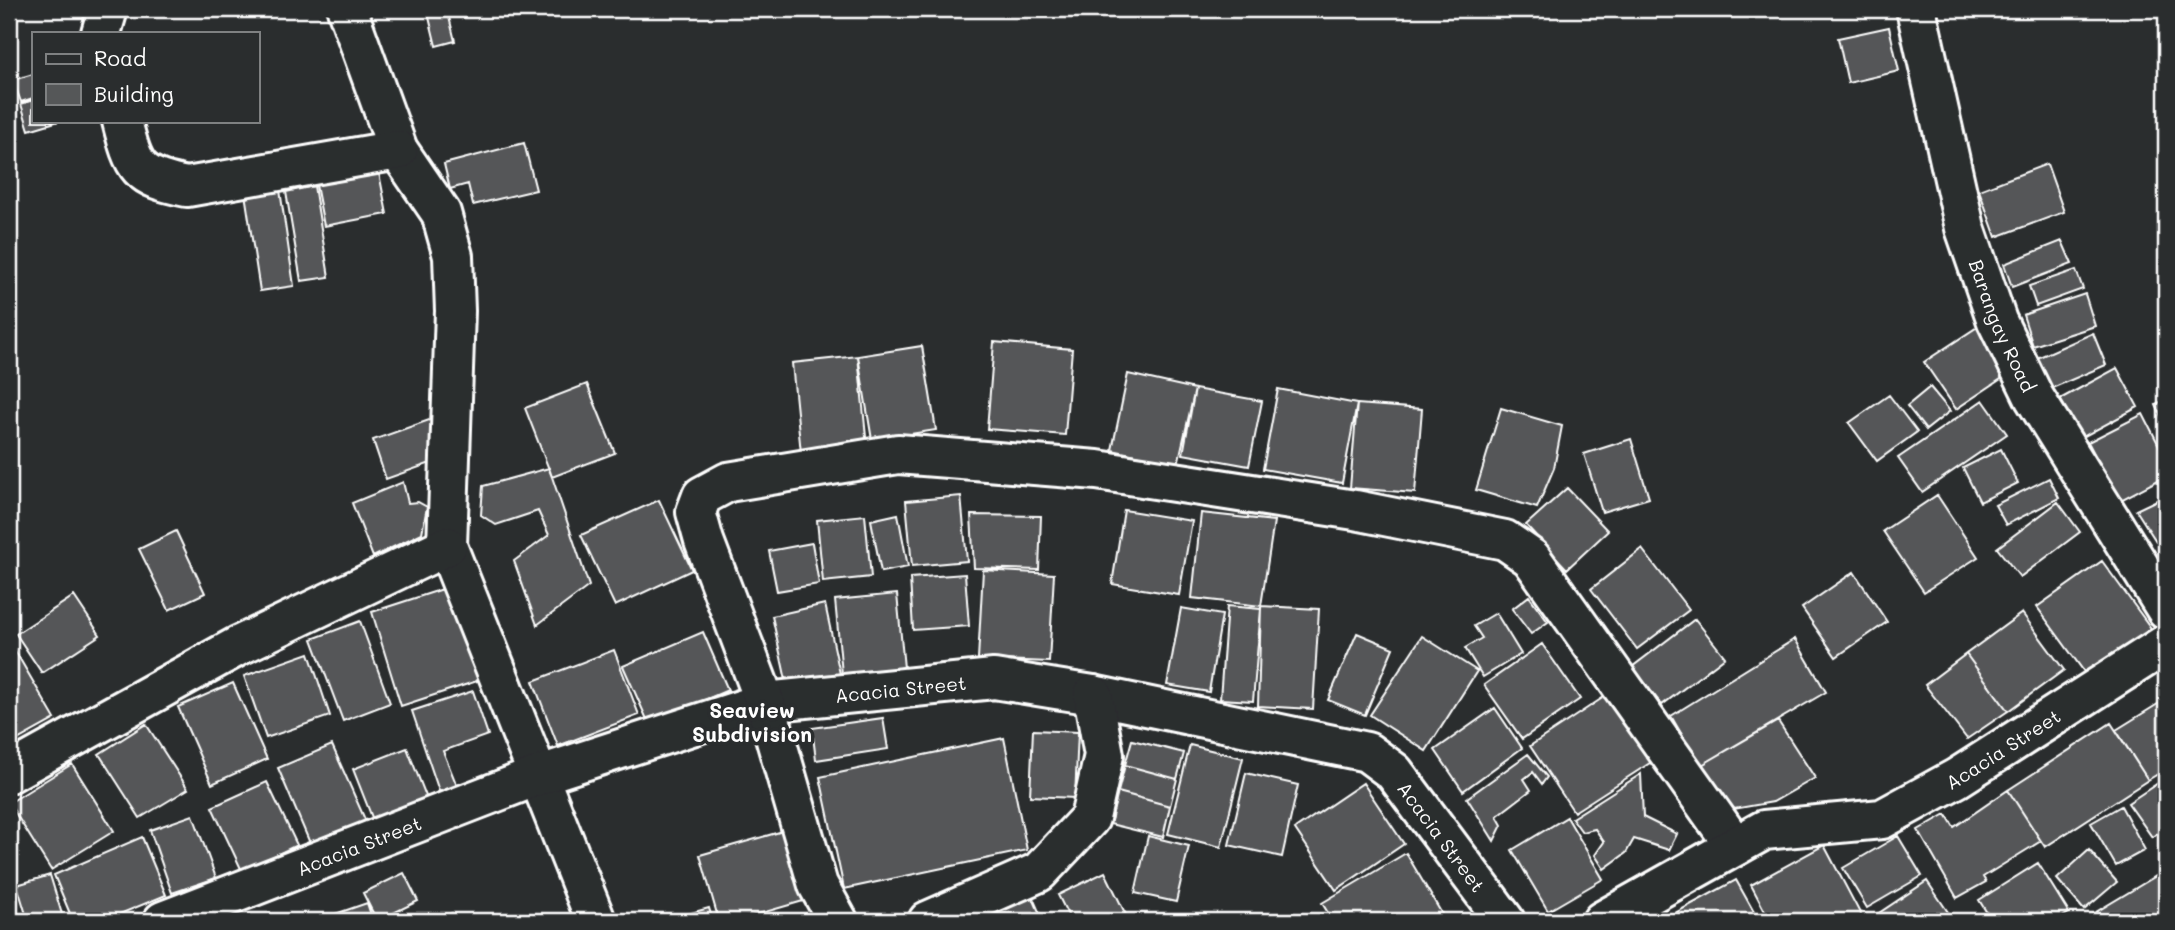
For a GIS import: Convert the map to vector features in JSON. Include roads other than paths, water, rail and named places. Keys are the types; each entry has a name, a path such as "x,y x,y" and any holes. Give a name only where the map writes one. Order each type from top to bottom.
{"street":[{"path":"101,32 108,9"},
{"path":"346,9 398,150 441,213 453,256 455,312 447,546 596,921"},
{"name":"Barangay Road","path":"1916,9 1960,207 1980,278 1997,321 2034,397 2166,609"},
{"path":"122,122 131,159 153,180 187,187 398,150"},
{"path":"838,921 818,885 765,702 704,541 696,512 702,496 728,482 898,454 1097,470 1355,510 1505,540 1531,558 1735,846"},
{"path":"9,773 240,645 447,546"},
{"name":"Acacia Street","path":"1602,921 1764,830 1882,819 1957,778 2166,644"},
{"name":"Acacia Street","path":"163,921 540,775 765,702 994,679 1093,695 1367,752 1395,772 1505,921"},
{"path":"928,921 1039,872 1090,818 1104,755 1093,695"}],"district":[{"name":"Seaview Subdivision","path":"752,721"}]}
